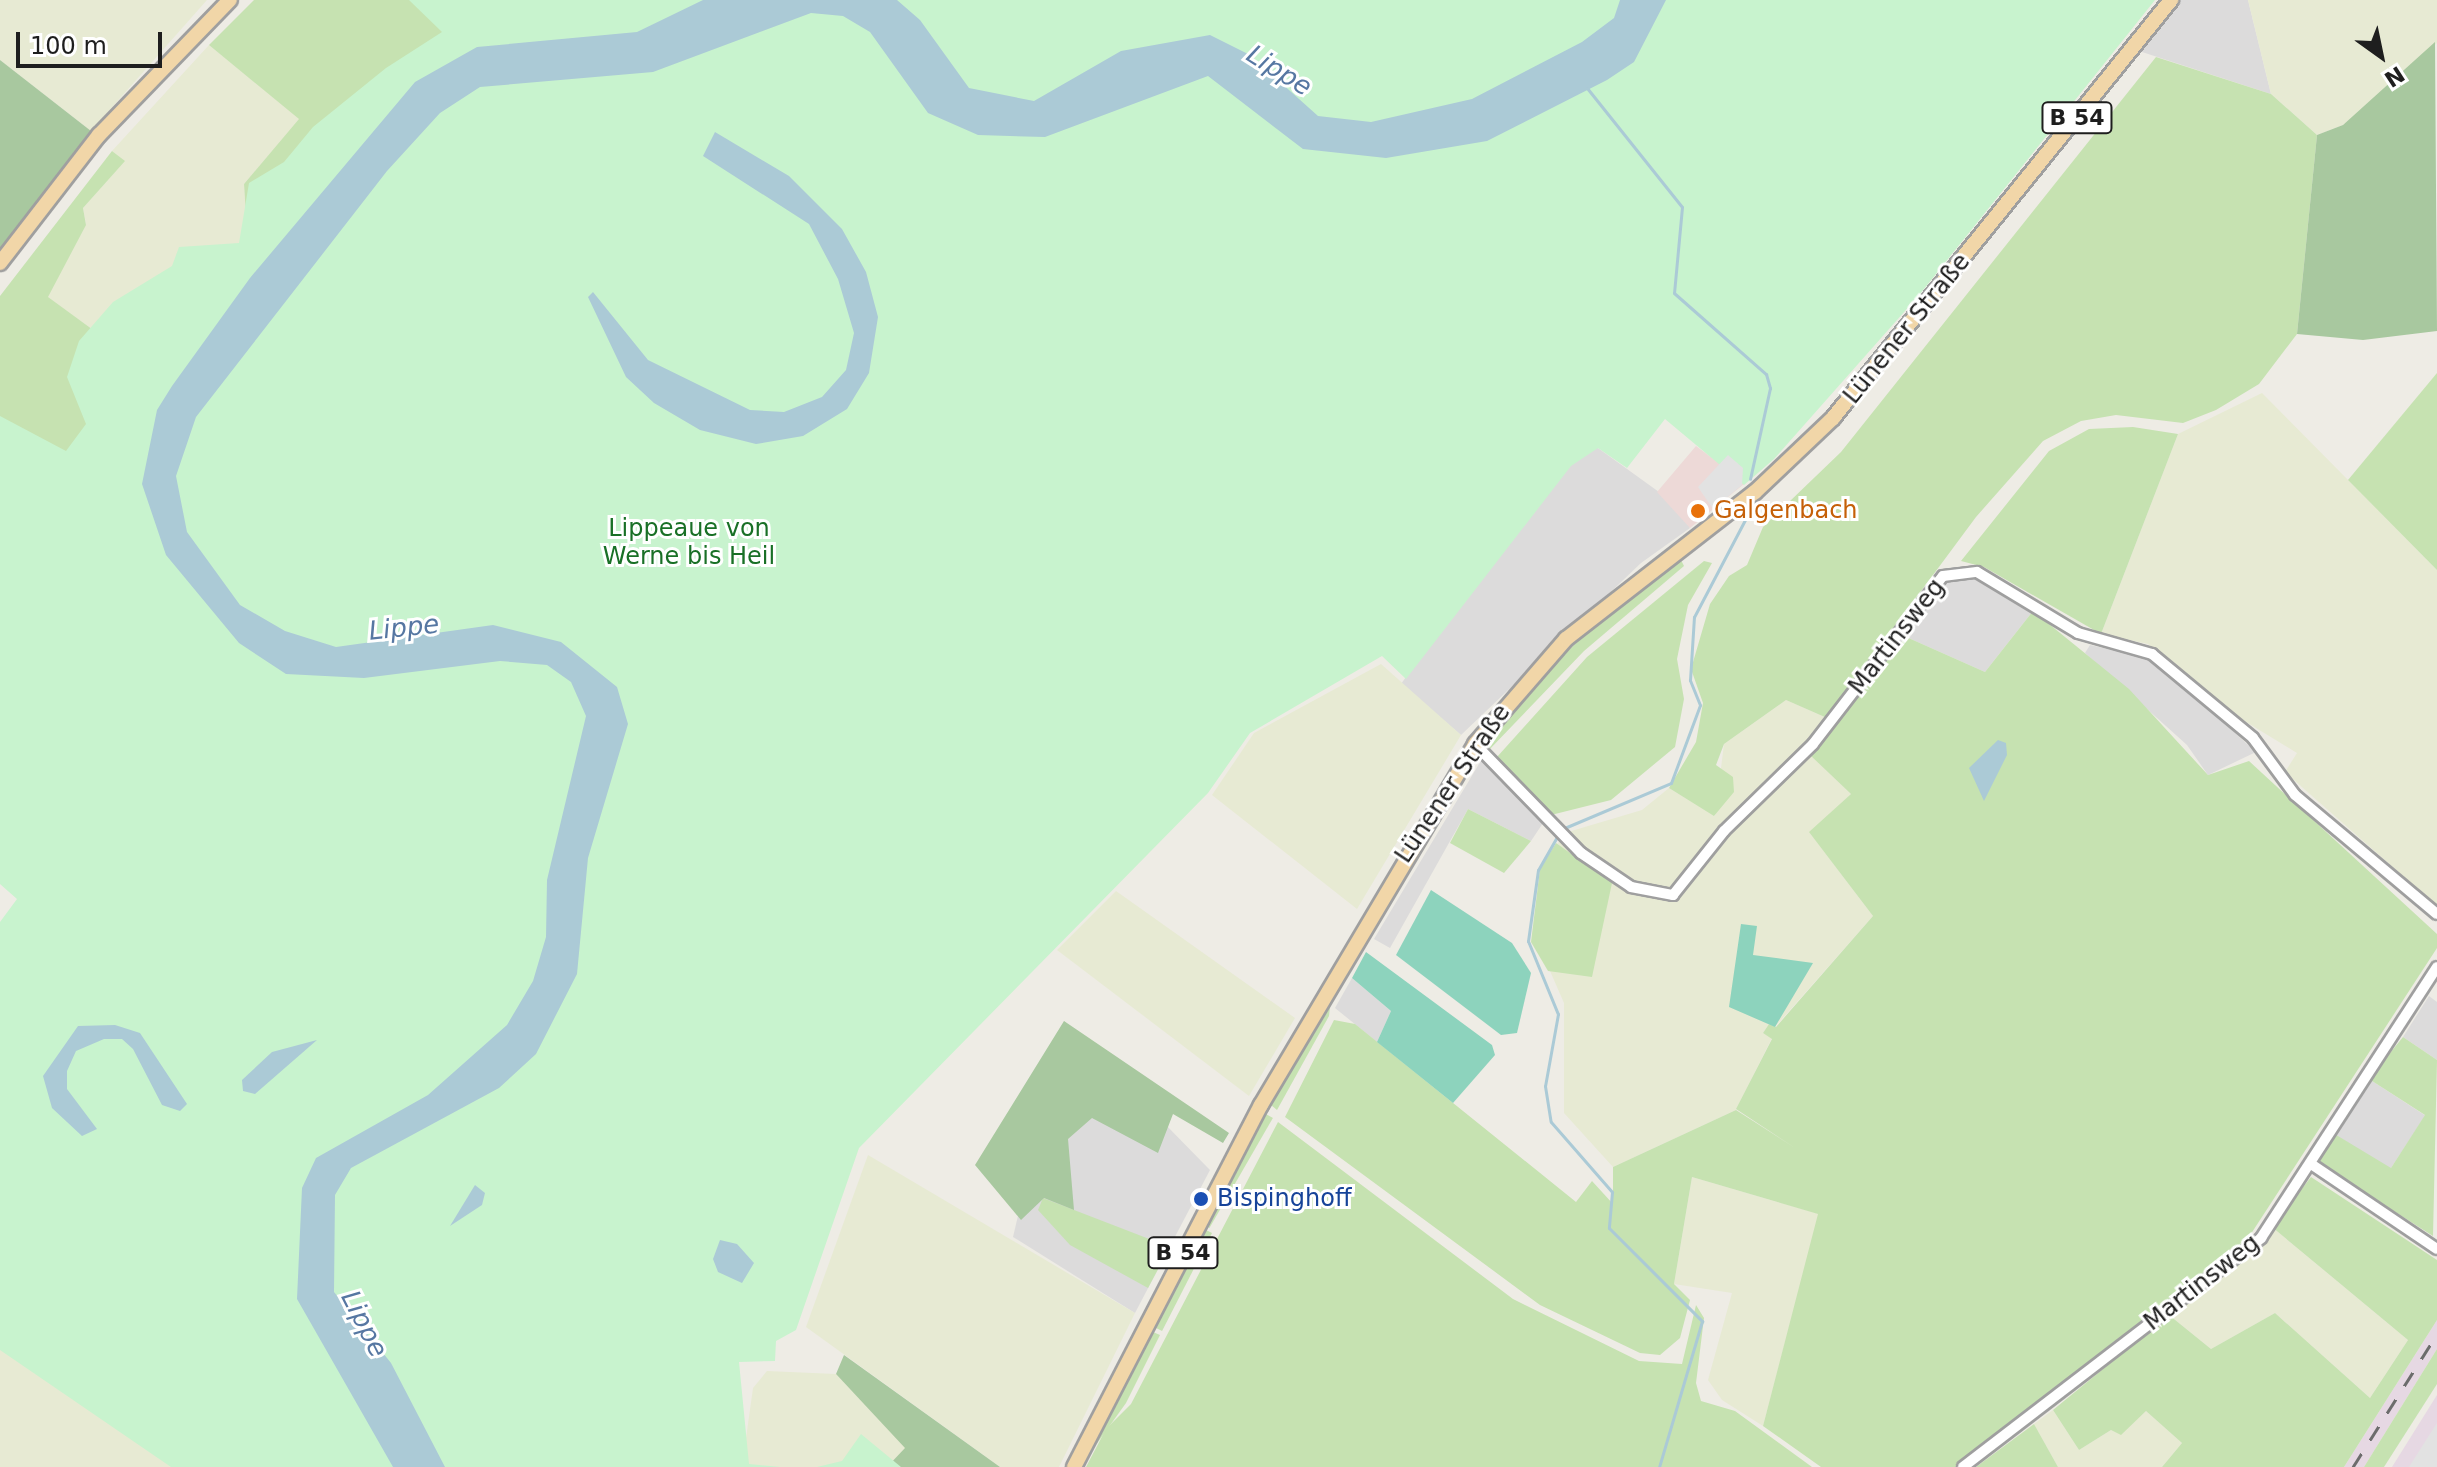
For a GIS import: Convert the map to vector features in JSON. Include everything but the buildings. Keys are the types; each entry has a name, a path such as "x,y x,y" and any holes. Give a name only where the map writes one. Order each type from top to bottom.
{"main road":[{"path":"0,263 99,135 230,0"},
{"name":"Lünener Straße","path":"1074,1467 1261,1105 1475,744 1577,629 1755,492 1833,418 2171,0"}],"street":[{"name":"Martinsweg","path":"1475,744 1562,838 1631,887 1665,896 1679,891 1724,831 1813,744 1943,576 1959,569 1977,572 2078,633 2152,654 2253,738 2295,795 2437,914"},
{"name":"Martinsweg","path":"1963,1467 2261,1238 2437,967"},
{"path":"2311,1164 2437,1249"}],"shaded area":[{"path":"2180,0 2248,0 2271,94 2139,51"},
{"path":"1733,439 1744,484 1690,528 1657,492 1696,446 1719,463"},
{"path":"1591,443 1677,505 1690,528 1641,563 1461,735 1401,684 1506,537"},
{"path":"1728,455 1743,468 1742,485 1713,509 1698,487"},
{"path":"1972,574 2033,611 1985,672 1904,636 1950,577"},
{"path":"2090,645 2153,659 2256,752 2208,775 2187,745 2085,653"},
{"path":"1482,759 1543,823 1531,841 1468,809 1390,948 1374,939"},
{"path":"1352,978 1391,1011 1377,1042 1335,1008"},
{"path":"2429,996 2437,1002 2437,1060 2403,1037"},
{"path":"1064,1021 1210,1170 1135,1313 1013,1237"},
{"path":"2369,1079 2425,1115 2390,1170 2334,1134"},
{"path":"2437,1320 2437,1349 2364,1467 2344,1467"},
{"path":"2437,1395 2437,1467 2392,1467"},
{"path":"2437,1423 2437,1467 2409,1467"}],"green space":[{"path":"0,0 207,0 91,131 0,60"},
{"path":"254,0 703,0 250,278 244,184 299,119 209,45"},
{"name":"Lippeaue von Werne bis Heil","path":"409,0 2155,0 1920,294 1774,459 1744,485 1665,419 1627,468 1598,448 1571,466 1406,679 1382,656 1250,733 1208,793 859,1148 796,1330 776,1341 775,1361 739,1362 749,1464 781,1467 171,1467 0,1350 0,922 17,899 0,884 0,416 66,451 86,424 67,377 79,341 113,302 172,266 179,247 239,243 249,183 284,162 313,127 386,68 442,32"},
{"path":"2248,0 2437,0 2437,43 2343,125 2317,135 2271,94"},
{"path":"2435,42 2437,331 2363,340 2297,334 2317,135 2343,125"},
{"path":"209,45 300,119 244,184 250,278 172,386 47,297 86,224 83,208 124,161 112,151"},
{"path":"2156,57 2271,94 2317,135 2297,334 2259,384 2216,410 2183,423 2116,415 2081,421 2043,441 1976,517 1827,718 1786,700 1724,744 1716,765 1733,777 1734,792 1714,816 1669,788 1696,742 1703,703 1691,669 1710,604 1729,576 1747,565 1763,527 1841,452"},
{"path":"0,60 91,131 0,249"},
{"path":"112,151 125,161 83,208 86,225 48,297 159,378 122,493 0,422 0,296"},
{"path":"2437,373 2437,570 2348,480"},
{"path":"2262,393 2437,570 2437,906 2285,772 2297,753 2238,717 2148,644 2101,634 2178,434"},
{"path":"2133,427 2178,434 2101,634 1984,567 1961,561 2049,451 2089,429"},
{"path":"1680,558 1684,566 1584,651 1488,751 1485,744 1530,687 1616,605"},
{"path":"1704,561 1712,563 1688,605 1677,659 1684,699 1675,747 1611,800 1551,815 1497,757 1587,657"},
{"path":"2033,611 2129,689 2208,775 2249,761 2437,934 2437,948 2245,1243 1955,1467 1821,1467 1763,1426 1818,1214 1692,1177 1674,1284 1690,1300 1680,1338 1660,1355 1640,1353 1540,1305 1285,1117 1334,1020 1355,1024 1576,1202 1592,1181 1613,1204 1613,1167 1736,1110 1795,1148 1736,1109 1772,1039 1763,1033 1769,1024 1776,1027 1873,916 1809,832 1851,794 1810,755 1904,636 1985,672"},
{"path":"1381,664 1461,735 1357,909 1212,795 1254,733"},
{"path":"1786,700 1827,718 1802,747 1851,794 1810,833 1873,916 1775,1027 1769,1024 1763,1033 1772,1038 1736,1110 1613,1167 1564,1113 1564,1003 1540,948 1557,844 1568,832 1642,810 1669,788 1715,816 1724,744"},
{"path":"1468,809 1531,841 1504,873 1450,843"},
{"path":"1556,843 1612,883 1592,977 1548,971 1531,942 1540,869"},
{"path":"1431,890 1512,943 1531,973 1517,1033 1501,1035 1396,955"},
{"path":"1116,891 1295,1018 1249,1096 1057,950"},
{"path":"1741,924 1757,926 1753,955 1813,963 1775,1027 1729,1007"},
{"path":"1366,952 1492,1045 1495,1055 1453,1103 1377,1042 1391,1011 1352,978"},
{"path":"1330,1007 1329,1016 1277,1110 1271,1105"},
{"path":"1064,1021 1229,1133 1223,1143 1173,1114 1158,1153 1092,1118 1068,1139 1074,1210 1044,1198 1021,1220 975,1165"},
{"path":"2403,1037 2437,1060 2433,1236 2317,1162 2333,1133 2391,1168 2425,1115 2369,1079"},
{"path":"1266,1114 1273,1118 1209,1228 1202,1224"},
{"path":"1278,1122 1513,1299 1639,1361 1682,1364 1696,1305 1704,1318 1696,1383 1701,1401 1735,1411 1812,1467 1086,1467 1106,1429 1131,1404"},
{"path":"868,1155 1135,1313 1059,1467 1000,1467 806,1327"},
{"path":"1692,1177 1819,1214 1763,1426 1722,1400 1708,1380 1732,1293 1674,1284"},
{"path":"2311,1177 2437,1260 2437,1320 2344,1467 2162,1467 2182,1443 2146,1411 2121,1435 2111,1430 2079,1450 2053,1410 2169,1315 2211,1349 2275,1313 2370,1398 2408,1340 2272,1227"},
{"path":"1043,1198 1170,1247 1148,1288 1070,1245 1038,1210"},
{"path":"2272,1227 2408,1340 2370,1398 2275,1313 2211,1349 2169,1315"},
{"path":"1204,1229 1212,1233 1162,1331 1154,1327"},
{"path":"0,1326 207,1467 0,1467"},
{"path":"1153,1332 1160,1335 1126,1403 1080,1467"},
{"path":"2437,1349 2437,1384 2384,1467 2364,1467"},
{"path":"844,1355 1000,1467 887,1467 905,1448 836,1374"},
{"path":"767,1371 836,1374 906,1448 887,1467 742,1467 753,1388"},
{"path":"2053,1410 2079,1450 2111,1430 2121,1434 2146,1411 2182,1443 2162,1467 2058,1467 2034,1424"},
{"path":"2034,1424 2058,1467 1976,1467"},
{"path":"861,1434 901,1467 817,1467 842,1461"}],"water":[{"path":"703,0 897,0 920,20 969,88 1034,101 1121,51 1210,35 1250,55 1318,116 1371,122 1472,99 1582,42 1614,18 1620,0 1666,0 1634,62 1607,80 1487,141 1386,158 1303,149 1208,76 1045,137 978,135 928,113 870,32 843,16 811,13 653,72 480,87 440,113 387,171 196,417 176,476 187,532 240,605 285,631 336,647 493,625 561,642 617,687 628,724 588,858 577,974 536,1054 499,1088 351,1168 335,1195 334,1292 391,1363 445,1467 393,1467 297,1299 302,1188 316,1158 428,1095 507,1025 533,981 546,937 547,880 586,716 571,682 547,665 500,661 364,678 286,674 239,643 166,555 142,484 157,410 250,278 415,82 477,47 637,32"},
{"path":"715,132 789,176 842,229 866,272 878,317 869,373 847,409 803,436 756,444 700,430 654,403 626,377 588,297 593,292 648,360 750,410 784,412 822,397 846,370 854,333 838,279 809,224 703,156"},
{"path":"1998,740 2006,743 2007,755 1984,801 1969,768"},
{"path":"115,1025 140,1033 187,1104 180,1111 162,1105 133,1049 122,1039 104,1039 76,1051 67,1071 67,1089 97,1129 82,1136 52,1108 43,1076 78,1026"},
{"path":"317,1040 255,1094 243,1091 242,1080 272,1052"},
{"path":"475,1185 485,1193 482,1205 450,1226"},
{"path":"720,1240 737,1244 754,1263 742,1283 718,1272 713,1259"}],"waterway":[{"name":"Galgenbach","path":"1587,88 1682,207 1674,293 1766,374 1770,388 1750,479"},
{"name":"Galgenbach","path":"1562,829 1671,783 1700,705 1690,680 1694,617 1747,516"},
{"name":"Galgenbach","path":"1558,835 1538,870 1528,941 1558,1014 1545,1086 1551,1122 1612,1192 1609,1228 1702,1321 1659,1467"}],"railway":[{"path":"2353,1467 2437,1334"}],"place":[{"name":"Galgenbach","path":"1698,511"},
{"name":"Bispinghoff","path":"1201,1199"}],"water label":[{"name":"Lippe","path":"1279,71"},
{"name":"Lippe","path":"404,628"},
{"name":"Lippe","path":"364,1324"}]}
